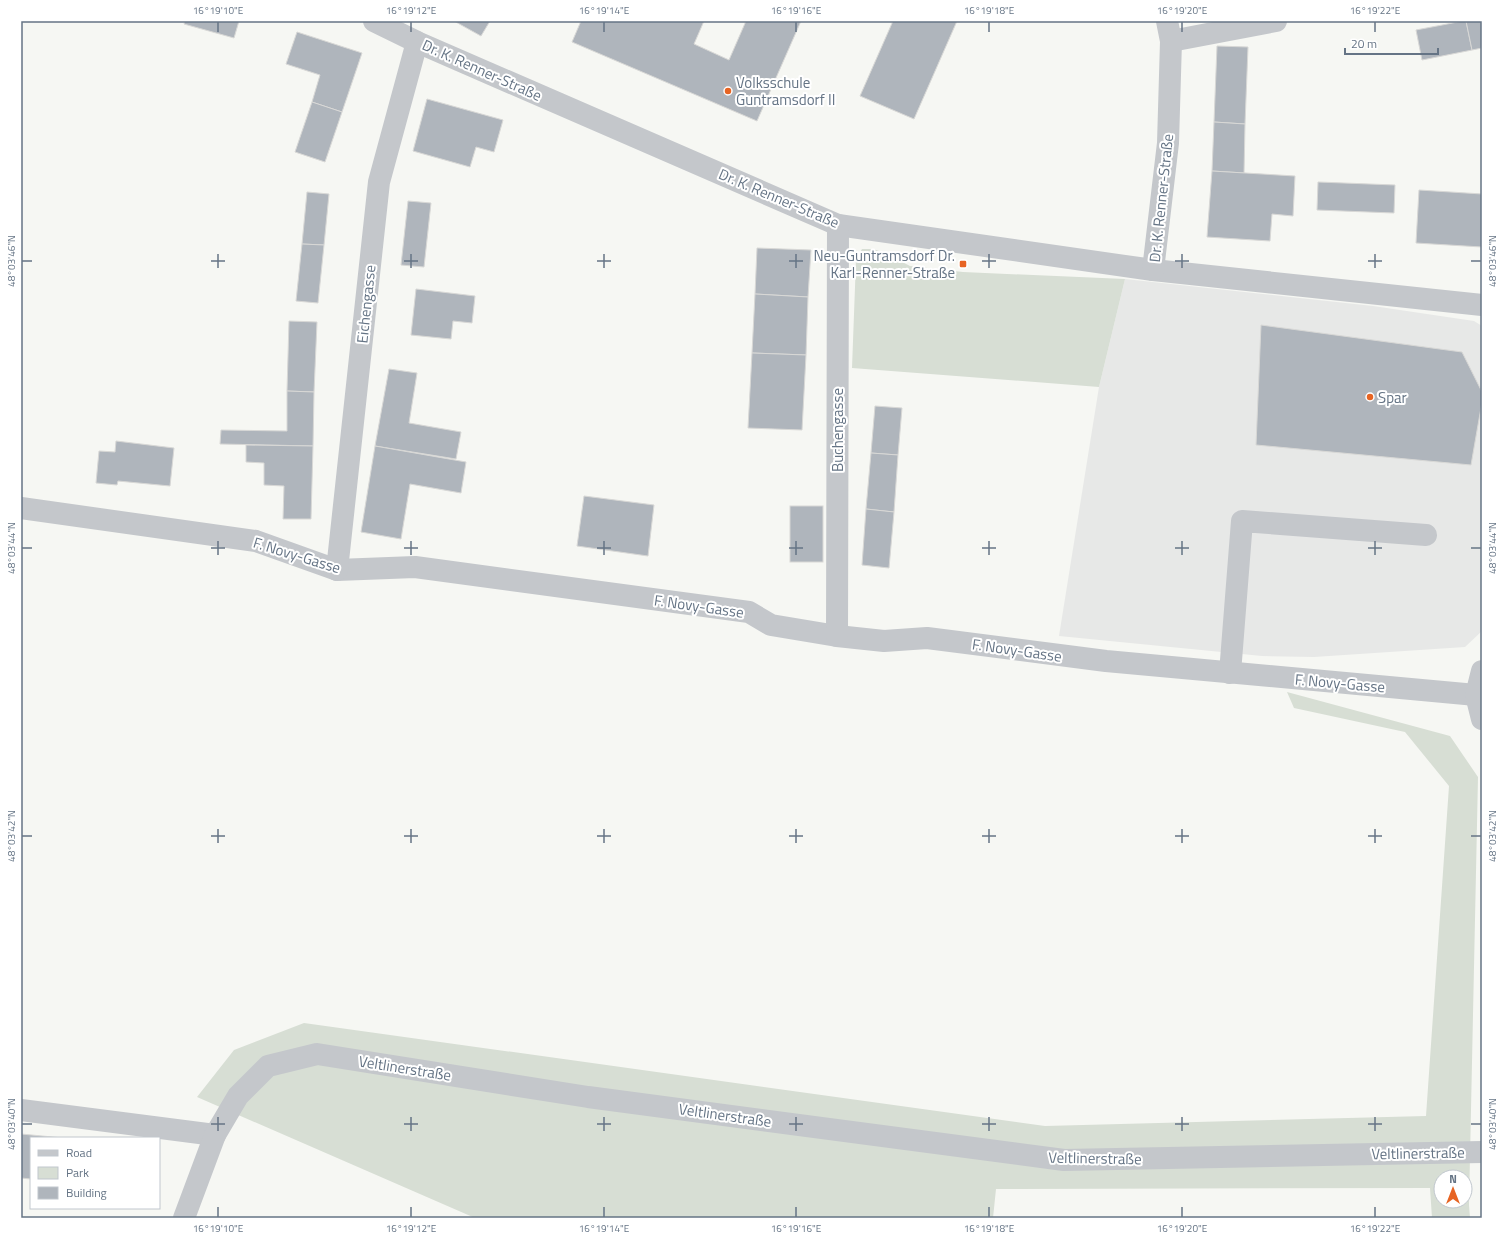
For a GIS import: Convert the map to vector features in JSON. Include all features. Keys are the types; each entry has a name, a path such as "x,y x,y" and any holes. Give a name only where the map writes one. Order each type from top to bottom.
{"street":[{"name":"Dr. K. Renner-Straße","path":"374,21 417,42 838,225 1153,270 1168,143 1169,31"},
{"path":"1169,31 1276,21"},
{"name":"Eichengasse","path":"337,570 379,182 417,42"},
{"name":"Buchengasse","path":"837,636 838,225"},
{"path":"1153,270 1482,305"},
{"name":"F. Novy-Gasse","path":"21,508 256,541 337,570 415,567 749,612 771,625 837,636 884,641 927,638 1106,661 1476,695"},
{"path":"1230,673 1242,521 1426,535"},
{"path":"1482,671 1476,695 1482,719"},
{"name":"Veltlinerstraße","path":"184,1218 215,1135 238,1096 268,1066 317,1054 588,1097 1064,1160 1482,1152"},
{"path":"21,1110 215,1135"}],"shaded area":[{"path":"1125,279 1373,306 1474,321 1482,326 1482,631 1465,647 1314,657 1262,656 1059,636 1099,387"}],"green space":[{"path":"862,249 873,249 885,253 910,266 963,272 1125,279 1099,387 852,368 856,260"},
{"path":"1287,692 1450,736 1478,777 1470,1169 1433,1169 1433,1209 1469,1209 1470,1218 1432,1218 1430,1188 996,1189 993,1218 475,1218 197,1097 234,1050 304,1023 1045,1126 1426,1116 1449,786 1405,732 1294,708"}],"building":[{"path":"185,21 239,21 234,38 184,24"},
{"path":"454,21 490,21 481,36"},
{"name":"Volksschule Guntramsdorf II","path":"581,21 704,21 694,44 729,60 746,21 801,21 757,121 572,42"},
{"name":"Volksschule Guntramsdorf II","path":"893,21 957,21 914,119 860,96"},
{"path":"1466,21 1472,50 1422,60 1416,30"},
{"path":"1466,21 1482,21 1482,48 1472,50"},
{"path":"297,32 362,53 342,112 312,102 320,75 286,64"},
{"path":"1217,46 1248,47 1245,124 1214,122"},
{"path":"427,99 503,120 494,152 476,147 470,167 413,151"},
{"path":"312,102 342,112 325,162 295,152"},
{"path":"1214,122 1245,124 1244,173 1212,171"},
{"path":"1212,171 1295,176 1293,216 1272,214 1270,241 1207,237"},
{"path":"1318,182 1395,185 1394,213 1317,210"},
{"path":"1419,190 1482,194 1482,247 1416,243"},
{"path":"307,192 329,194 324,245 302,244"},
{"path":"408,201 431,203 424,267 401,265"},
{"path":"302,244 324,245 318,303 296,301"},
{"path":"757,248 811,250 808,297 755,294"},
{"path":"416,289 475,296 472,323 453,321 451,339 411,335"},
{"path":"755,294 808,297 806,355 752,353"},
{"path":"289,321 317,322 314,392 287,391"},
{"name":"Spar","path":"1261,325 1462,352 1482,392 1482,402 1471,465 1256,445"},
{"path":"752,353 806,355 802,430 748,428"},
{"path":"389,369 417,373 409,423 461,432 456,459 375,446"},
{"path":"287,391 314,392 313,446 220,444 221,430 287,431"},
{"path":"875,406 902,408 898,455 871,453"},
{"path":"116,441 174,448 170,486 118,481 117,485 96,483 99,451 115,452"},
{"path":"246,445 313,446 311,519 283,519 284,486 264,485 264,463 246,462"},
{"path":"375,446 466,462 461,493 410,484 401,539 361,532"},
{"path":"871,453 898,455 894,512 866,509"},
{"path":"584,496 654,505 648,556 577,546"},
{"path":"790,506 823,506 823,562 790,562"},
{"path":"866,509 894,512 889,568 862,565"},
{"path":"21,1134 52,1137 30,1137 30,1179 21,1178"}],"place":[{"name":"Volksschule Guntramsdorf II","path":"728,91"},
{"name":"Neu-Guntramsdorf Dr. Karl-Renner-Straße","path":"963,264"},
{"name":"Spar","path":"1370,397"}]}
